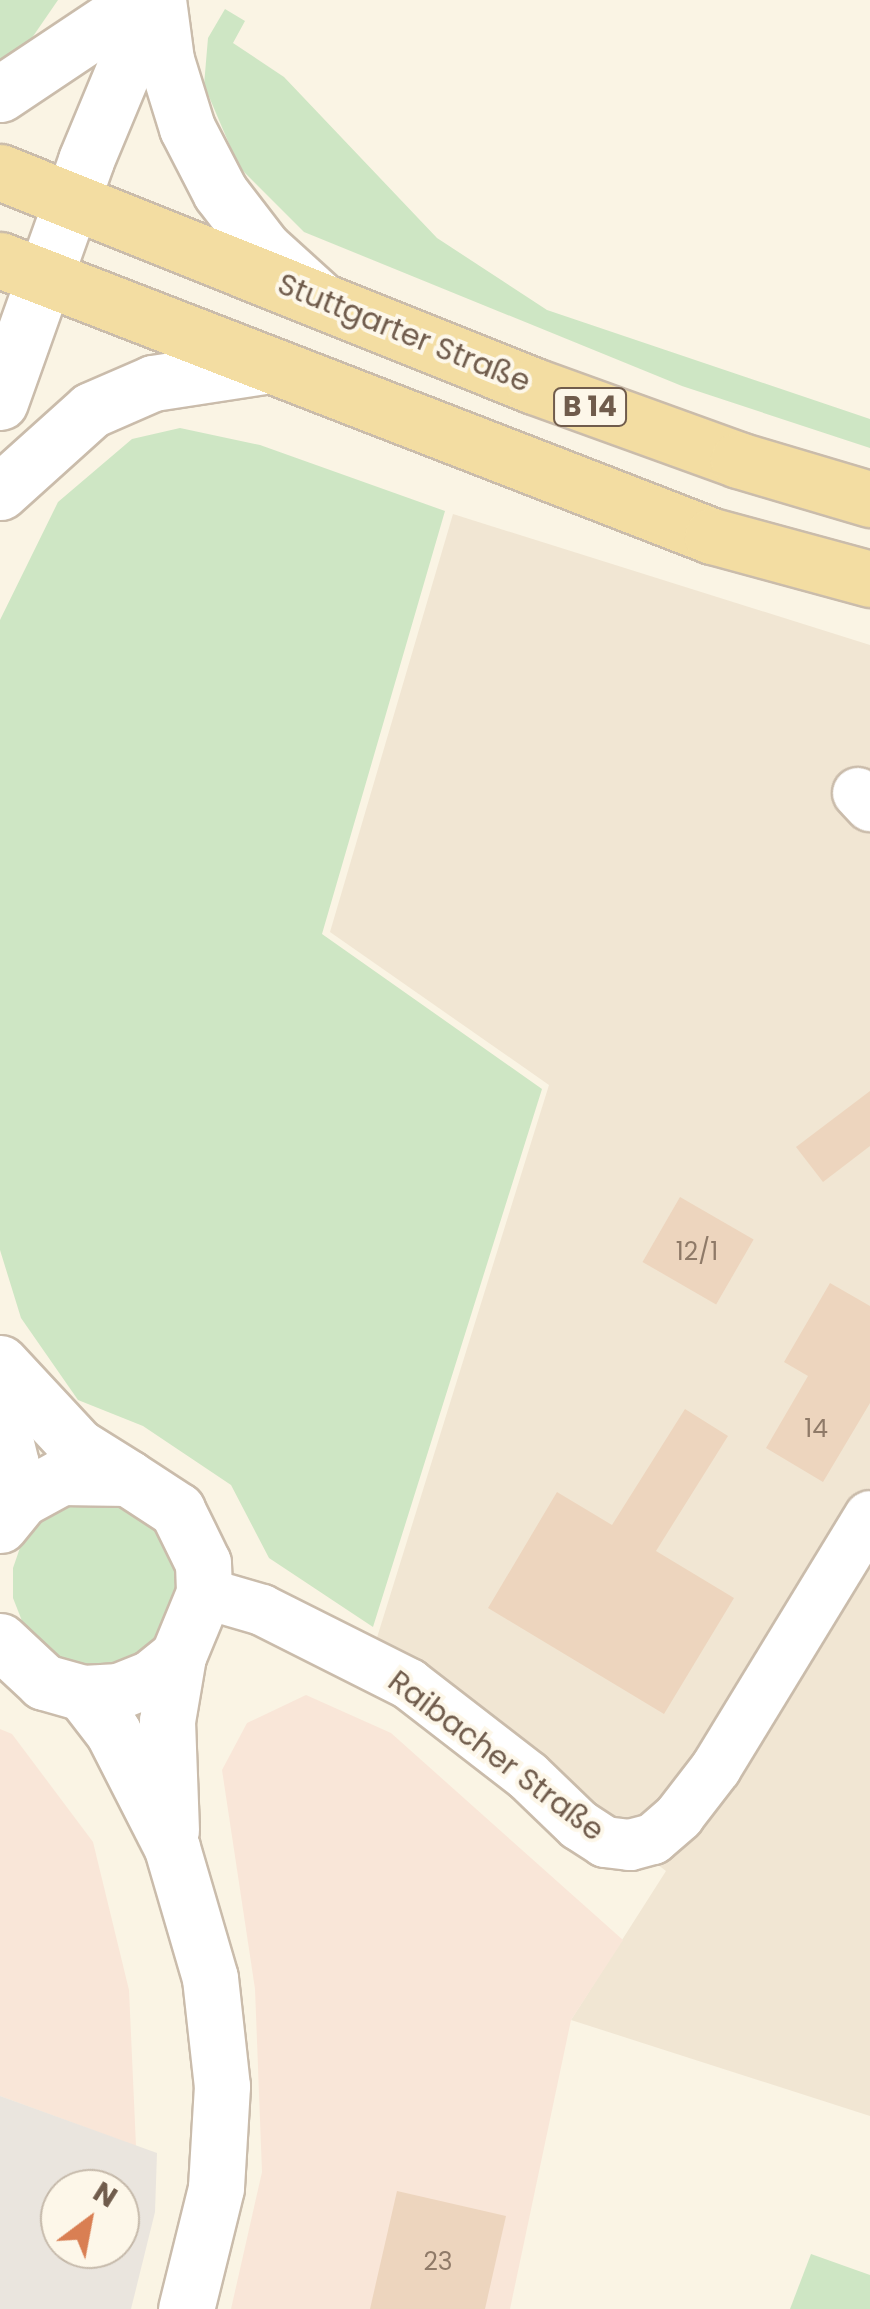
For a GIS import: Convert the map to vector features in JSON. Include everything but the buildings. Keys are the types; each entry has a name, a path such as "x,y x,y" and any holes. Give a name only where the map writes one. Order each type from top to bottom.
{"main road":[{"name":"Stuttgarter Straße","path":"0,172 78,179 316,296 534,386 738,460 870,499"},
{"name":"B 14","path":"21,268 264,366 712,536 870,579"}],"street":[{"path":"0,94 148,8"},
{"path":"0,402 21,268 78,179 148,8"},
{"path":"148,8 187,128 220,192 263,248 316,296"},
{"path":"0,492 91,410 154,383 264,366"},
{"path":"0,1363 77,1446 178,1510 203,1563 204,1593 178,1656 166,1721 172,1848"},
{"path":"0,1418 11,1464 3,1520"},
{"path":"3,1520 61,1477 106,1473 128,1478"},
{"name":"Raibacher Straße","path":"204,1593 262,1610 410,1684 528,1776 579,1825 605,1842 630,1845 653,1839 679,1816 716,1768 870,1516"},
{"path":"0,1642 44,1682 83,1693 135,1685 178,1656"},
{"path":"83,1693 113,1732 172,1848 210,1978 222,2086 216,2188 186,2309"}],"shaded area":[{"path":"453,514 870,645 870,2116 571,2020 666,1871 375,1644 549,1085 330,932"},
{"path":"306,1695 391,1733 623,1940 571,2020 510,2309 231,2309 262,2172 255,1989 222,1770 247,1723"},
{"path":"0,1729 12,1734 93,1842 129,1990 136,2146 0,2096"},
{"path":"0,2096 157,2153 155,2212 131,2309 0,2309"}],"green space":[{"path":"0,0 58,0 25,48 0,63"},
{"path":"225,9 245,21 233,43 284,77 437,238 547,310 870,419 870,448 682,386 304,232 239,167 204,85 208,38"},
{"path":"180,428 260,445 445,511 322,934 542,1089 373,1627 269,1558 231,1485 143,1426 78,1400 21,1318 0,1250 0,620 58,502 132,439"},
{"path":"125,1498 184,1554 172,1635 127,1667 69,1665 43,1650 24,1626 13,1598 13,1568 23,1539 42,1516 68,1500"},
{"path":"811,2254 870,2275 870,2309 790,2309"}]}
